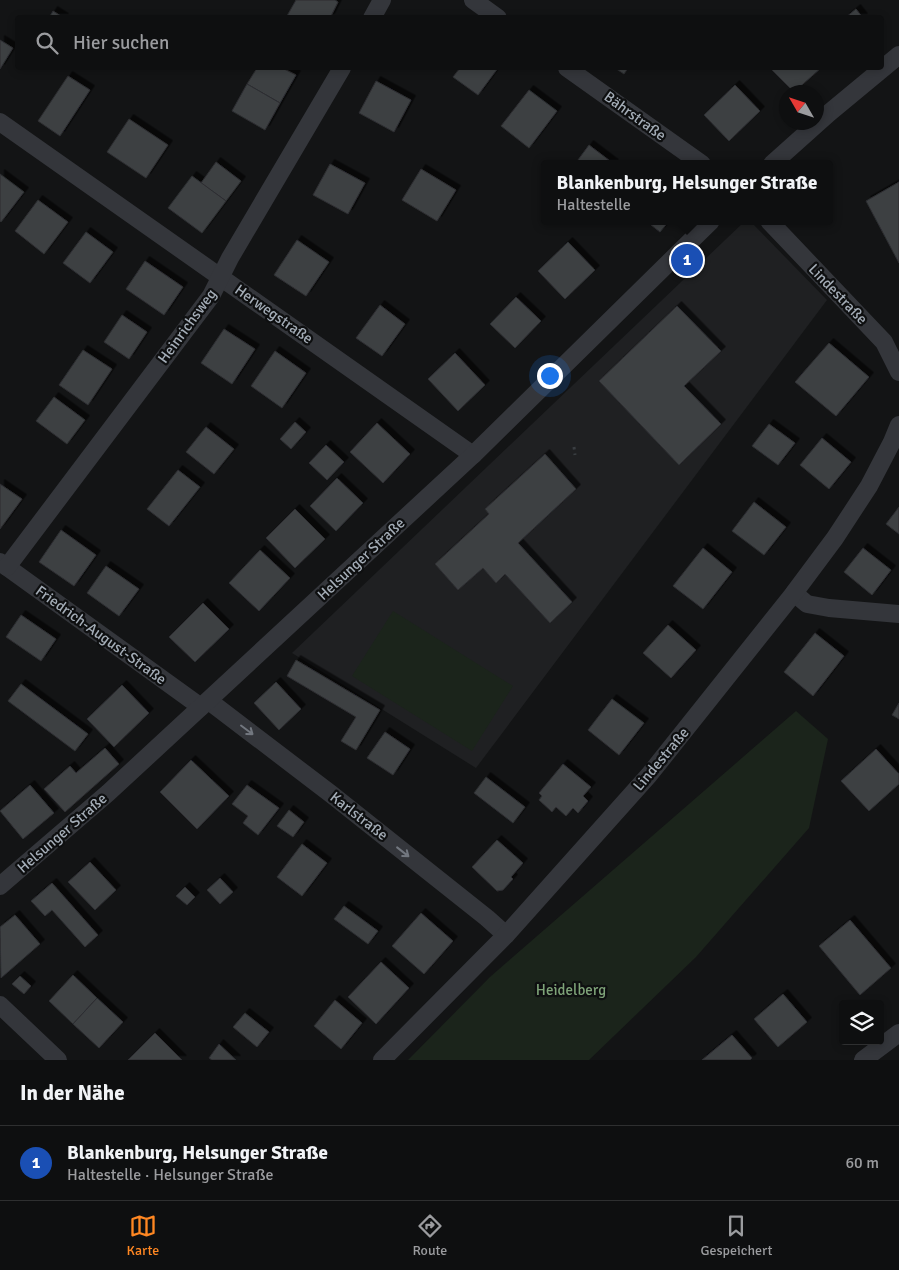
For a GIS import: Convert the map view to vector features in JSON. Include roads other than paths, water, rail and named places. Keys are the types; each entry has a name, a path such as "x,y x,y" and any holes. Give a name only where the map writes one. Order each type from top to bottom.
{"street":[{"path":"374,15 382,0"},
{"path":"473,0 494,15"},
{"path":"884,67 899,55"},
{"name":"Heinrichsweg","path":"3,565 211,296 230,258 341,70"},
{"name":"Bährstraße","path":"570,70 696,160"},
{"path":"776,160 881,70"},
{"name":"Herwegstraße","path":"0,122 473,455"},
{"name":"Helsunger Straße","path":"0,886 108,793 473,455 707,225"},
{"name":"Lindestraße","path":"773,225 884,342 899,372"},
{"name":"Lindestraße","path":"382,1060 506,936 649,775 794,593 835,538 869,486 899,425"},
{"name":"Friedrich-August-Straße","path":"3,565 205,704"},
{"path":"794,593 807,604 829,608 899,614"},
{"name":"Karlstraße","path":"205,704 339,800 487,918 506,936"},
{"path":"0,1005 58,1060"},
{"path":"863,1060 899,1033"}],"place":[{"name":"Blankenburg, Helsunger Straße","path":"687,260"}],"park label":[{"name":"Heidelberg","path":"571,990"}]}
